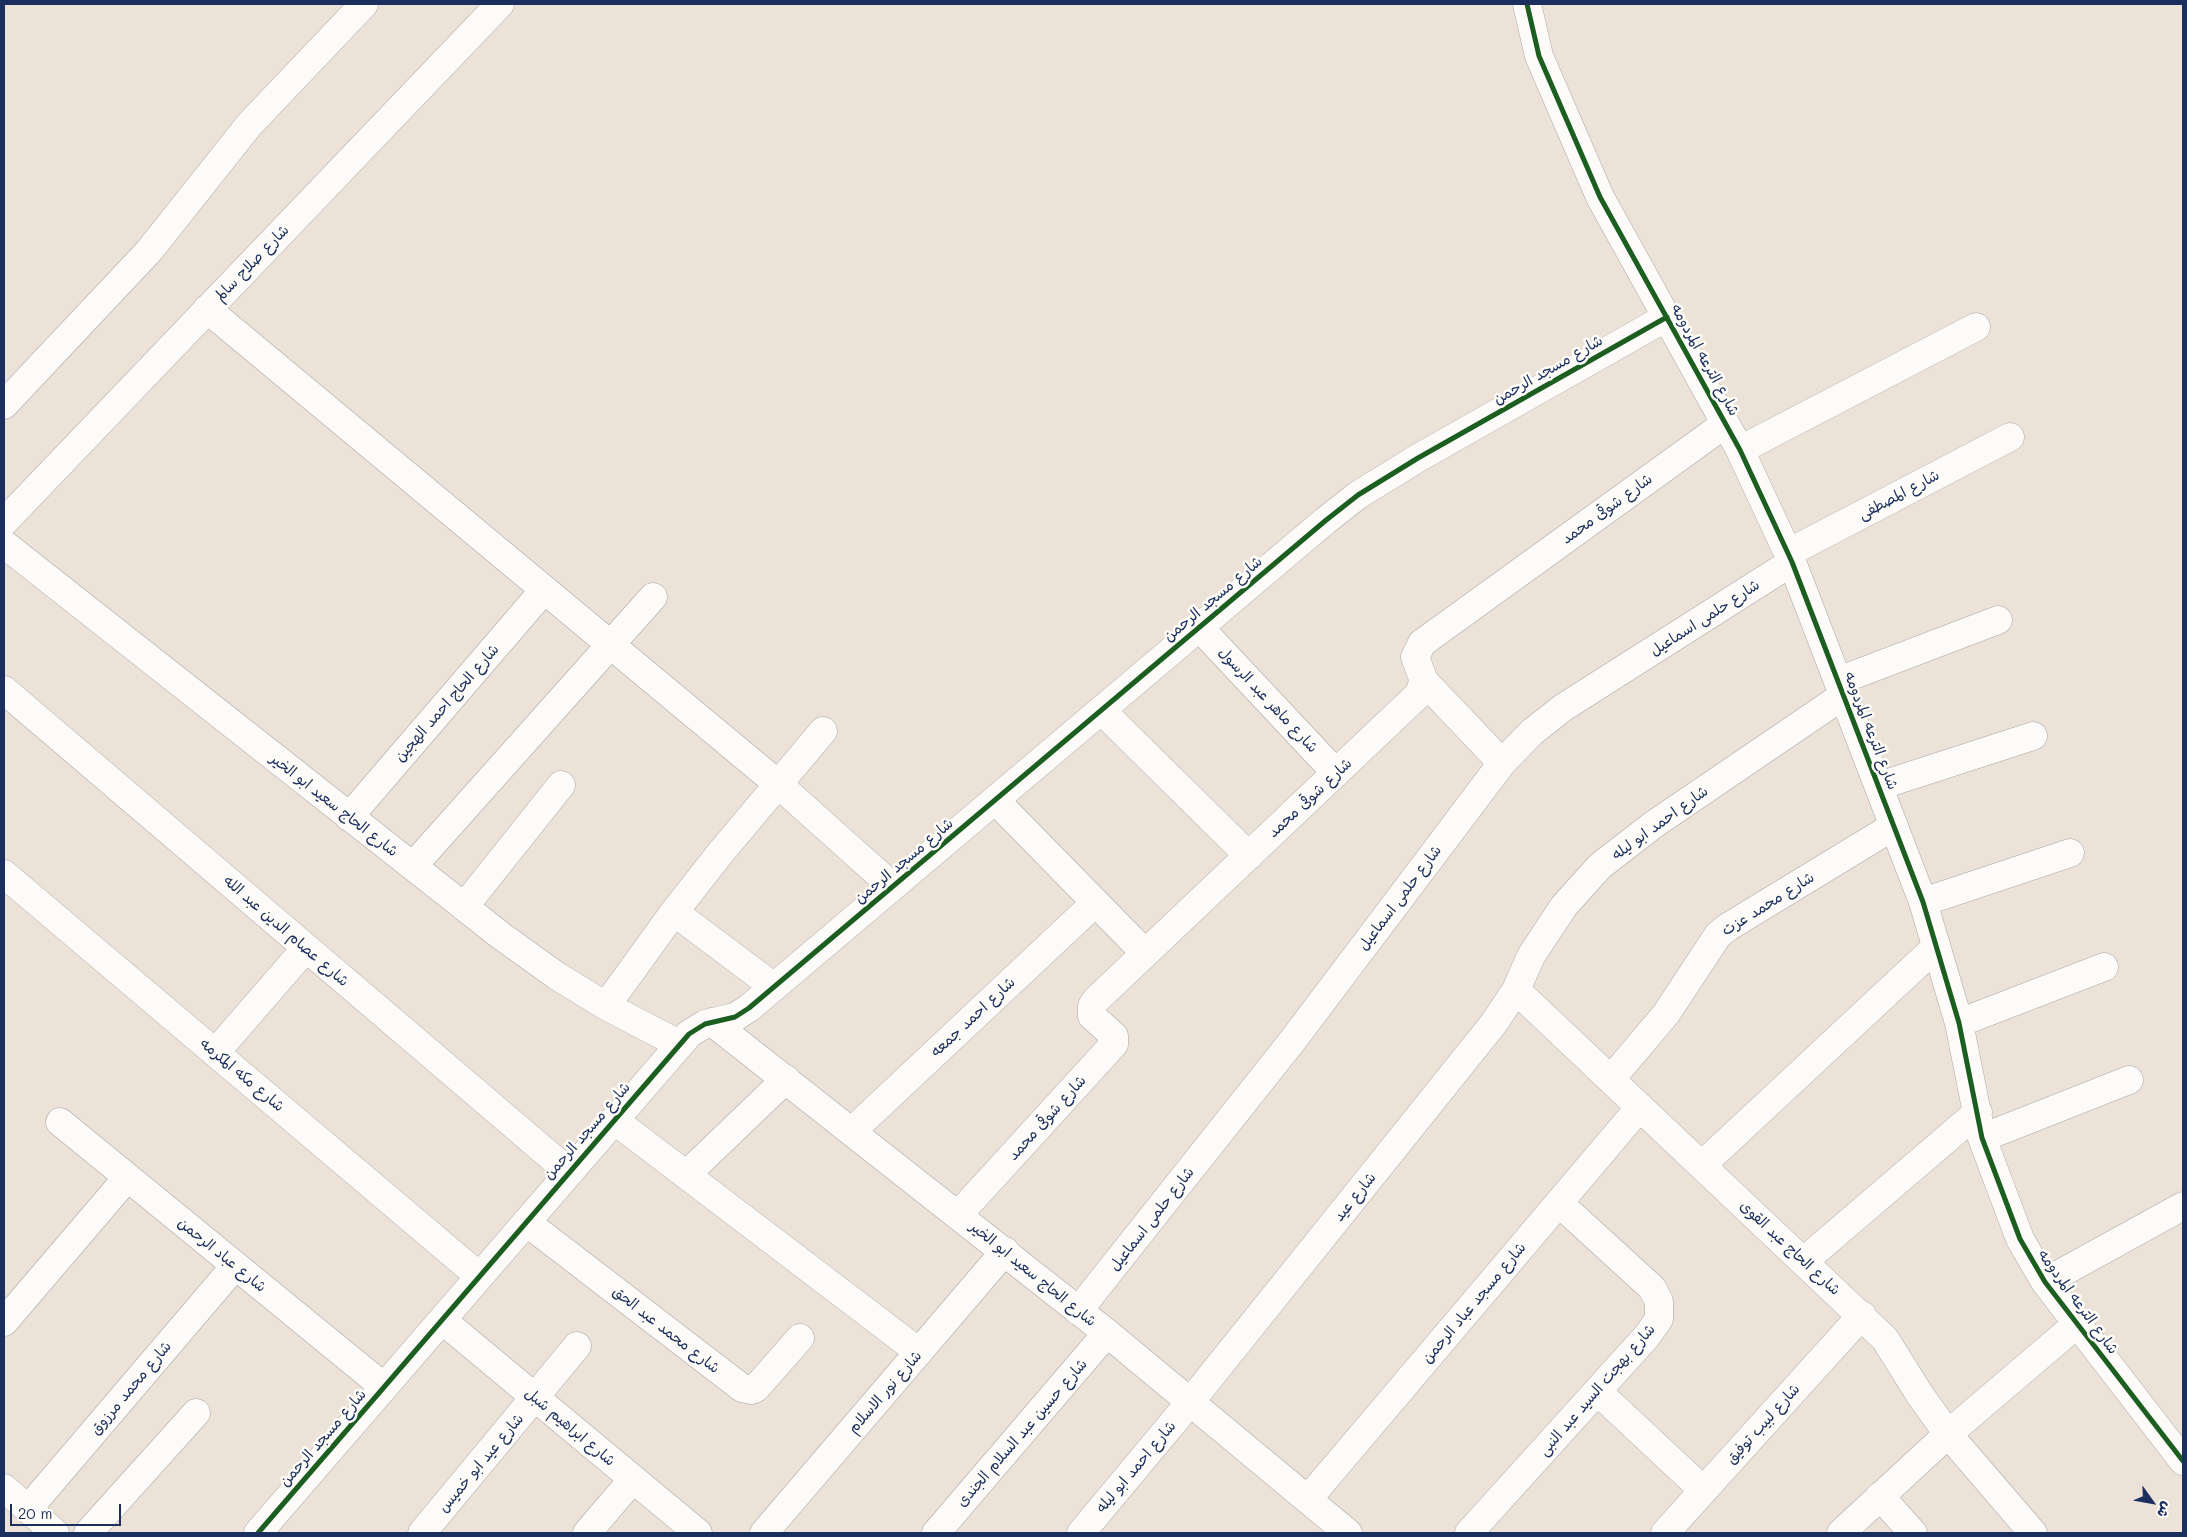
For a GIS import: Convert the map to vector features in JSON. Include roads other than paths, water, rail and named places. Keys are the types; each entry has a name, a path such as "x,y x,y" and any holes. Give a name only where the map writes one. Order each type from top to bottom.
{"street":[{"path":"4,405 144,258 248,125 364,4"},
{"name":"شارع صلاح سالم","path":"4,522 500,4"},
{"name":"شارع الترعه المردومه","path":"1527,4 1539,56 1600,197 1740,450 1790,558 1922,902 1959,1023 1980,1125 2020,1239 2045,1282 2183,1460"},
{"path":"208,309 778,784 892,886"},
{"name":"شارع مسجد الرحمن","path":"258,1533 689,1034 712,1022 735,1017 774,987 1358,495 1418,458 1667,317"},
{"path":"1740,450 1976,327"},
{"name":"شارع شوقى محمد","path":"958,1215 1114,1044 1114,1036 1092,1016 1092,1006 1145,953 1418,696 1424,681 1416,666 1415,657 1422,644 1725,424"},
{"name":"شارع المصطفى","path":"1790,558 2010,437"},
{"name":"شارع الحاج سعيد ابو الخير","path":"4,544 464,907 557,976 606,1006 679,1044"},
{"name":"شارع حلمى اسماعيل","path":"1078,1311 1293,1040 1502,763 1532,732 1564,707 1790,558"},
{"name":"شارع الحاج احمد الهجين","path":"349,817 544,590"},
{"path":"412,866 653,597"},
{"name":"شارع احمد ابو ليله","path":"1516,990 1531,956 1564,906 1600,866 1653,824 1841,688 1998,620"},
{"name":"شارع ماهر عبد الرسول","path":"1199,627 1336,773"},
{"path":"1424,681 1502,763"},
{"name":"شارع عصام الدين عبد الله","path":"4,690 569,1172"},
{"path":"1101,710 1249,856"},
{"path":"606,1006 674,912 823,731"},
{"path":"1879,786 2034,736"},
{"path":"464,907 561,785"},
{"path":"995,800 1145,953"},
{"name":"شارع محمد عزت","path":"1611,1079 1666,1014 1718,935 1736,922 1894,826"},
{"path":"1922,902 2070,853"},
{"name":"شارع مكه المكرمه","path":"4,874 479,1276"},
{"name":"شارع احمد جمعه","path":"852,1131 1095,903"},
{"path":"674,912 774,987"},
{"path":"1702,1165 1936,947"},
{"path":"215,1053 306,948"},
{"path":"1959,1023 2104,966"},
{"name":"شارع الحاج عبد القوى","path":"1516,990 1862,1315 1885,1339 1920,1396 1948,1434 2033,1533"},
{"name":"شارع عيد","path":"1191,1402 1494,1022 1516,990"},
{"name":"شارع الحاج سعيد ابو الخير","path":"712,1022 1108,1333 1348,1533"},
{"path":"686,1175 786,1079"},
{"path":"1804,1261 1980,1125 2129,1080"},
{"name":"شارع مسجد عباد الرحمن","path":"1308,1499 1640,1107"},
{"path":"614,1120 919,1352"},
{"name":"شارع عباد الرحمن","path":"60,1122 384,1387"},
{"path":"4,1322 127,1178"},
{"name":"شارع بهجت السيد عبد النبى","path":"1469,1533 1647,1336 1659,1319 1659,1302 1652,1288 1560,1203"},
{"path":"2045,1282 2183,1206"},
{"name":"شارع محمد عبد الحق","path":"526,1222 742,1388 752,1390 756,1388 800,1338"},
{"name":"شارع نور الاسلام","path":"764,1533 1005,1252"},
{"name":"شارع محمد مرزوق","path":"28,1510 235,1266"},
{"name":"شارع لبيب توفيق","path":"1665,1533 1862,1315"},
{"name":"شارع ابراهيم شبل","path":"442,1320 698,1533"},
{"path":"1841,1533 1948,1434 2077,1324"},
{"name":"شارع حسين عبد السلام الجندى","path":"936,1533 1108,1333"},
{"name":"شارع عيد ابو خميس","path":"422,1533 577,1346"},
{"path":"1597,1391 1703,1490"},
{"name":"شارع احمد ابو ليله","path":"1081,1533 1191,1402"},
{"path":"88,1533 196,1413"},
{"path":"587,1533 633,1479"},
{"path":"4,1488 55,1533"},
{"path":"1880,1496 1914,1533"}]}
